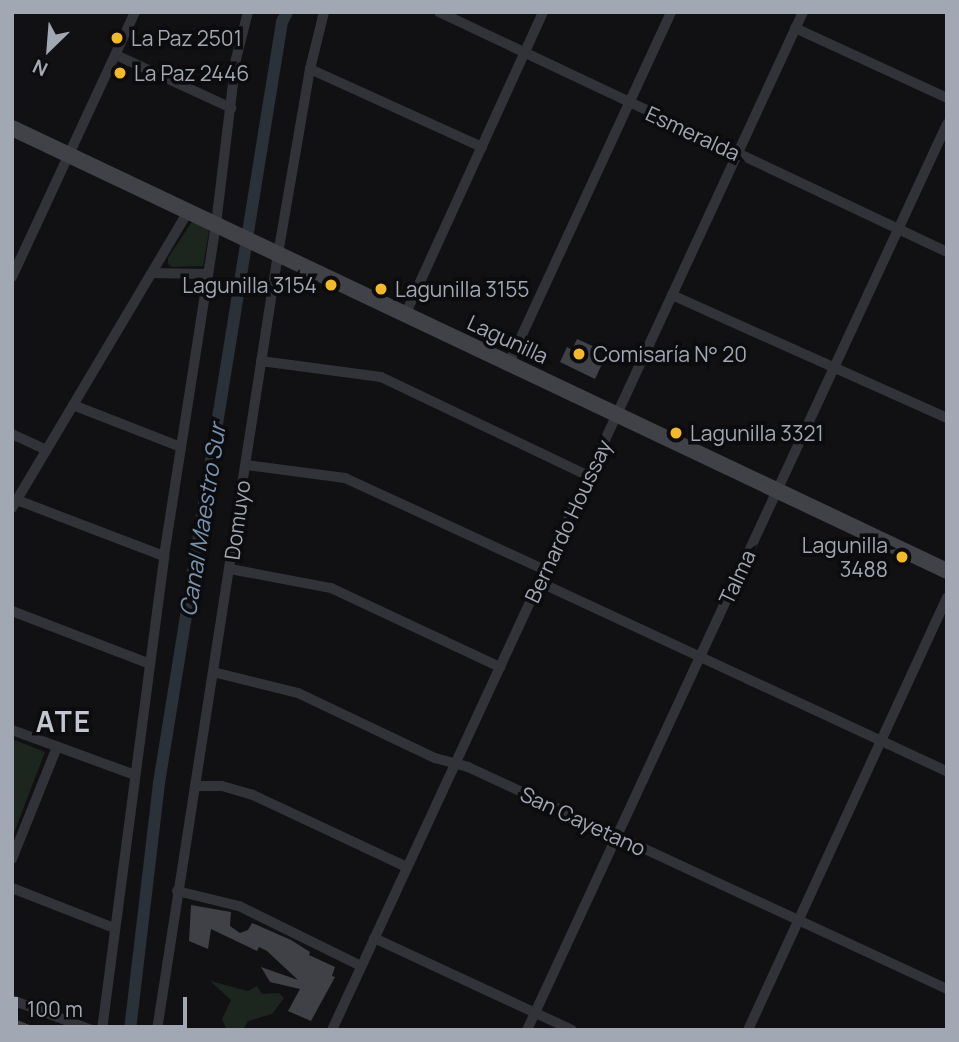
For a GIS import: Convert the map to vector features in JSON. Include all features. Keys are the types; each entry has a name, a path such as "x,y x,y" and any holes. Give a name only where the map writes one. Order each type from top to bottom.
{"main road":[{"name":"Lagunilla","path":"12,128 947,571"}],"street":[{"path":"12,277 135,12"},
{"path":"102,1030 164,556 216,225 236,59 248,12"},
{"name":"Domuyo","path":"157,1030 278,254 310,69 324,12"},
{"name":"Esmeralda","path":"439,12 947,253"},
{"path":"405,314 543,12"},
{"path":"509,363 671,12"},
{"name":"Bernardo Houssay","path":"332,1030 803,12"},
{"path":"795,28 947,98"},
{"path":"116,55 231,108"},
{"path":"310,69 481,147"},
{"name":"Talma","path":"527,1030 947,124"},
{"path":"164,556 15,504 188,211"},
{"path":"152,273 208,274"},
{"path":"672,295 947,418"},
{"path":"261,361 381,377 589,476"},
{"path":"73,405 181,447"},
{"path":"12,434 46,450"},
{"path":"246,465 345,478 545,570"},
{"path":"230,569 331,588 500,667"},
{"path":"539,582 947,771"},
{"path":"748,1030 947,598"},
{"path":"12,611 150,664"},
{"name":"San Cayetano","path":"213,672 298,693 435,758 455,763 617,836 947,989"},
{"path":"12,730 135,775"},
{"path":"12,859 57,747"},
{"path":"195,786 222,786 253,795 407,867"},
{"path":"12,888 114,928"},
{"path":"177,891 239,906 362,966"},
{"path":"374,938 572,1030"},
{"path":"12,1000 92,1030"}],"shaded area":[{"path":"191,223 207,226 209,231 203,266 172,267 168,264 168,258"},
{"path":"12,739 45,752 12,838"},
{"path":"210,981 248,991 257,986 262,994 279,993 284,998 272,1014 248,1021 243,1030 227,1030 222,1019 231,1000"}],"building":[{"name":"Comisaría N° 20","path":"577,339 597,348 592,359 602,364 595,379 560,362 567,347 572,350"},
{"path":"191,905 231,912 230,926 240,933 248,930 252,923 291,940 310,952 309,955 335,967 332,976 335,977 311,1021 288,1011 300,989 270,982 261,967 298,980 267,951 259,947 257,951 211,929 208,949 189,941"},
{"path":"12,1018 40,1029 40,1030 12,1030"}],"waterway":[{"name":"Canal Maestro Sur","path":"130,1030 159,783 282,22 287,12"}],"place":[{"name":"La Paz 2501","path":"117,38"},
{"name":"La Paz 2446","path":"120,73"},
{"name":"Lagunilla 3154","path":"331,285"},
{"name":"Lagunilla 3155","path":"381,289"},
{"name":"Comisaría N° 20","path":"579,354"},
{"name":"Lagunilla 3321","path":"676,433"},
{"name":"Lagunilla 3488","path":"902,557"}],"district":[{"name":"ATE","path":"64,721"}]}
